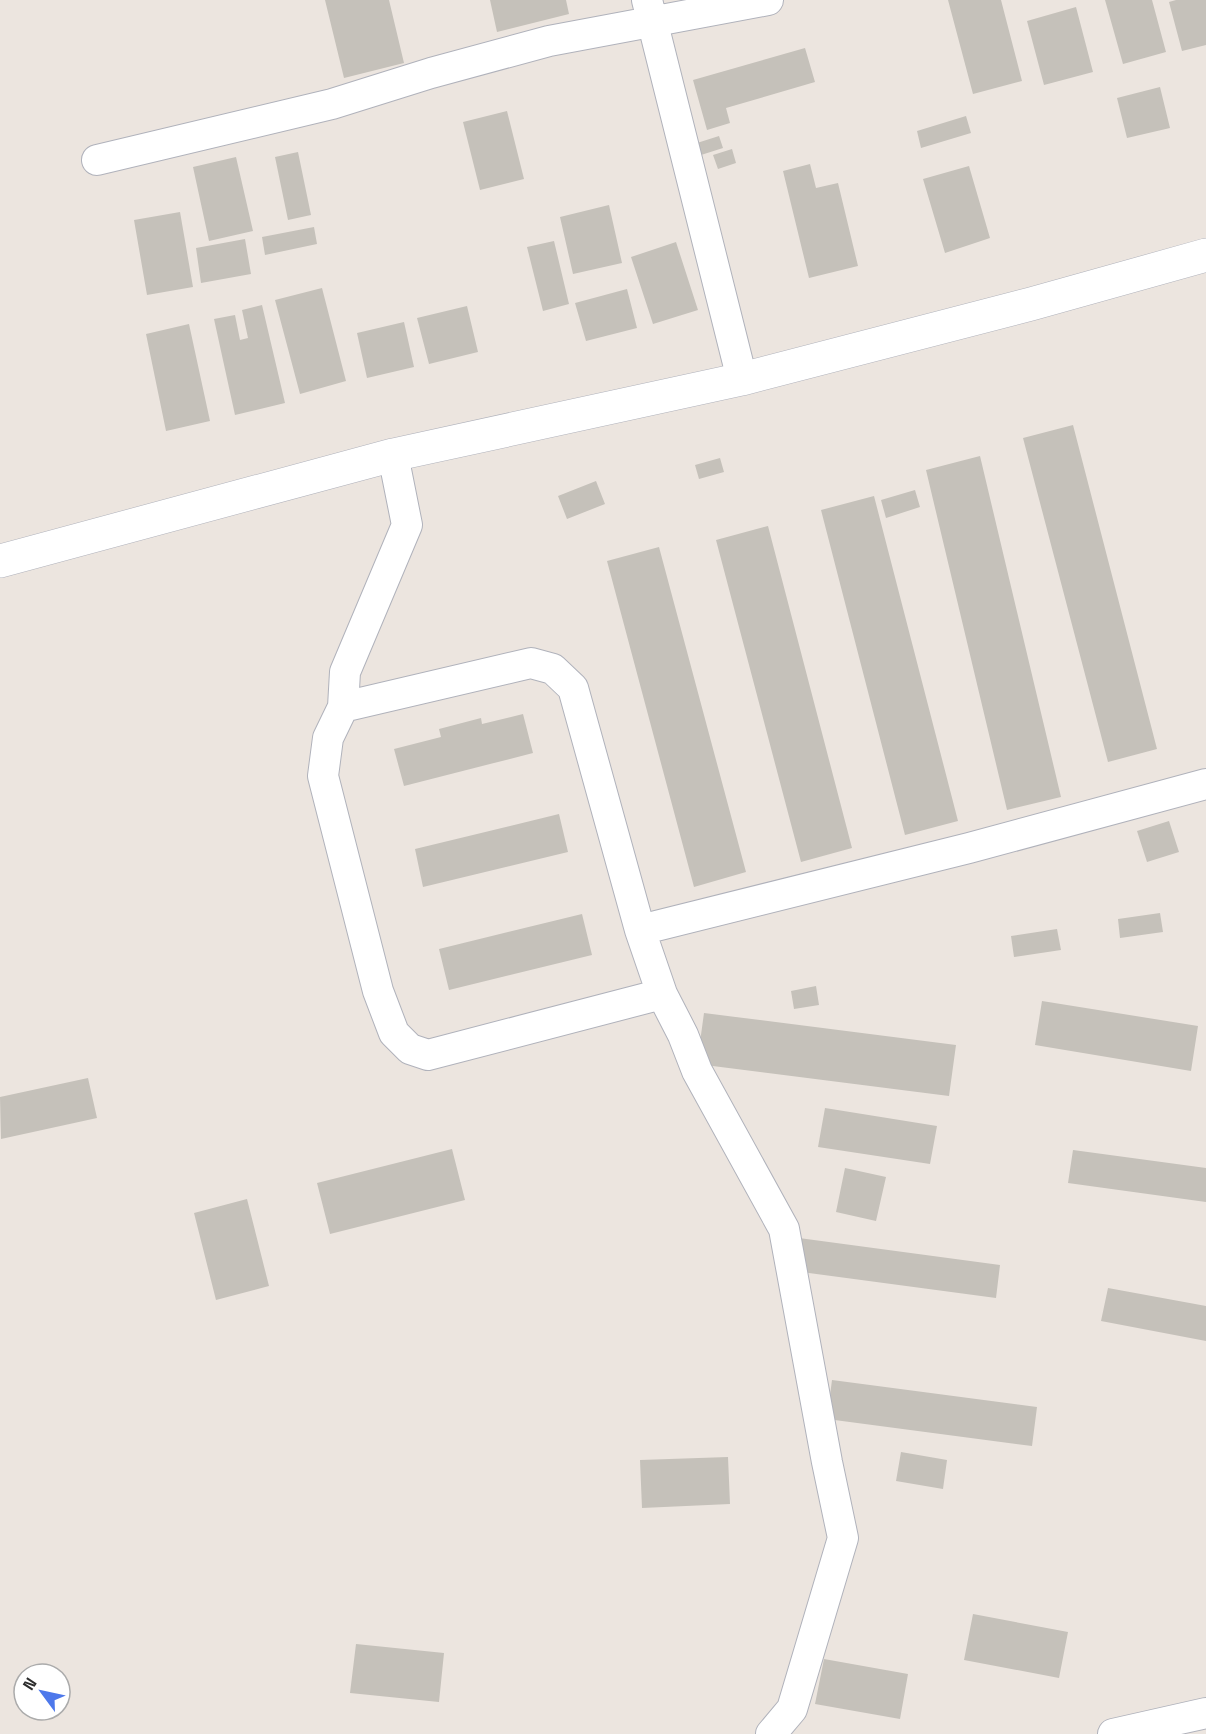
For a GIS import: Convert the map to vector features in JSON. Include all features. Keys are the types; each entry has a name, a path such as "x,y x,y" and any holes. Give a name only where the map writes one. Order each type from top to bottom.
{"main road":[{"path":"0,561 393,455 742,379 1031,304 1206,255"}],"street":[{"path":"98,160 332,104 431,73 650,11 768,0"},
{"path":"650,11 742,379"},
{"path":"393,455 407,525 397,554 345,672 343,707 328,738 323,776 378,991 394,1033 410,1049 429,1055 662,994"},
{"path":"343,707 531,663 553,669 573,688 640,930 662,994 683,1035 697,1071 784,1229 843,1538 792,1709 771,1734"},
{"path":"640,930 969,848 1206,784"},
{"path":"1113,1734 1206,1713"}],"building":[{"path":"325,0 389,0 404,63 344,78"},
{"path":"490,0 566,0 569,14 497,32"},
{"path":"948,0 1001,0 1022,81 973,94"},
{"path":"1105,0 1152,0 1166,52 1123,64"},
{"path":"1206,0 1206,45 1182,51 1169,2"},
{"path":"1076,7 1093,72 1044,85 1027,21"},
{"path":"805,48 815,82 726,108 730,123 707,130 693,80"},
{"path":"1160,87 1170,128 1127,138 1117,98"},
{"path":"507,111 524,179 480,190 463,122"},
{"path":"966,116 971,133 921,148 917,131"},
{"path":"719,136 723,148 701,155 697,143"},
{"path":"732,149 736,163 718,169 713,155"},
{"path":"298,152 311,215 288,220 275,157"},
{"path":"236,157 253,231 209,241 193,167"},
{"path":"810,164 816,188 838,183 858,266 809,278 783,171"},
{"path":"969,166 990,238 945,253 923,179"},
{"path":"609,205 622,263 573,274 560,217"},
{"path":"180,212 193,287 147,295 134,220"},
{"path":"314,227 317,244 265,255 262,237"},
{"path":"245,239 251,274 201,283 196,248"},
{"path":"554,241 569,304 543,311 527,247"},
{"path":"676,242 698,310 653,324 631,257"},
{"path":"322,288 346,381 300,394 275,300"},
{"path":"627,289 637,328 586,341 575,303"},
{"path":"262,305 285,403 235,415 214,319 235,315 240,340 248,338 242,310"},
{"path":"467,306 478,352 429,364 417,318"},
{"path":"404,322 414,367 367,378 357,333"},
{"path":"189,324 210,421 166,431 146,334"},
{"path":"1073,425 1157,749 1108,762 1023,438"},
{"path":"980,456 1061,797 1007,810 926,470"},
{"path":"720,458 724,472 699,479 695,465"},
{"path":"596,481 605,504 567,519 558,496"},
{"path":"915,490 920,507 886,518 881,500"},
{"path":"874,496 958,821 905,835 821,510"},
{"path":"768,526 852,848 801,862 716,540"},
{"path":"659,547 746,872 694,887 607,561"},
{"path":"523,714 533,753 404,786 394,749 441,737 439,729 481,718 482,724"},
{"path":"559,814 568,852 423,887 415,849"},
{"path":"1169,821 1179,852 1147,862 1137,831"},
{"path":"1160,913 1163,932 1120,938 1118,919"},
{"path":"582,914 592,955 449,990 439,949"},
{"path":"1057,929 1061,950 1014,957 1011,936"},
{"path":"816,986 819,1005 794,1009 791,991"},
{"path":"1042,1001 1198,1026 1191,1071 1035,1045"},
{"path":"704,1013 956,1045 949,1096 697,1064"},
{"path":"88,1078 97,1118 1,1139 0,1097"},
{"path":"825,1108 937,1126 930,1164 818,1147"},
{"path":"452,1149 465,1200 330,1234 317,1183"},
{"path":"1073,1150 1206,1168 1206,1202 1068,1183"},
{"path":"845,1168 886,1177 876,1221 836,1212"},
{"path":"247,1199 269,1286 216,1300 194,1213"},
{"path":"799,1238 1000,1265 996,1298 794,1271"},
{"path":"1108,1288 1206,1306 1206,1341 1101,1321"},
{"path":"832,1380 1037,1407 1032,1446 827,1419"},
{"path":"901,1452 947,1460 943,1489 896,1481"},
{"path":"728,1457 730,1504 642,1508 640,1460"},
{"path":"973,1614 1068,1632 1059,1678 964,1660"},
{"path":"356,1644 444,1653 439,1702 350,1693"},
{"path":"824,1659 908,1674 900,1719 815,1704"}]}
